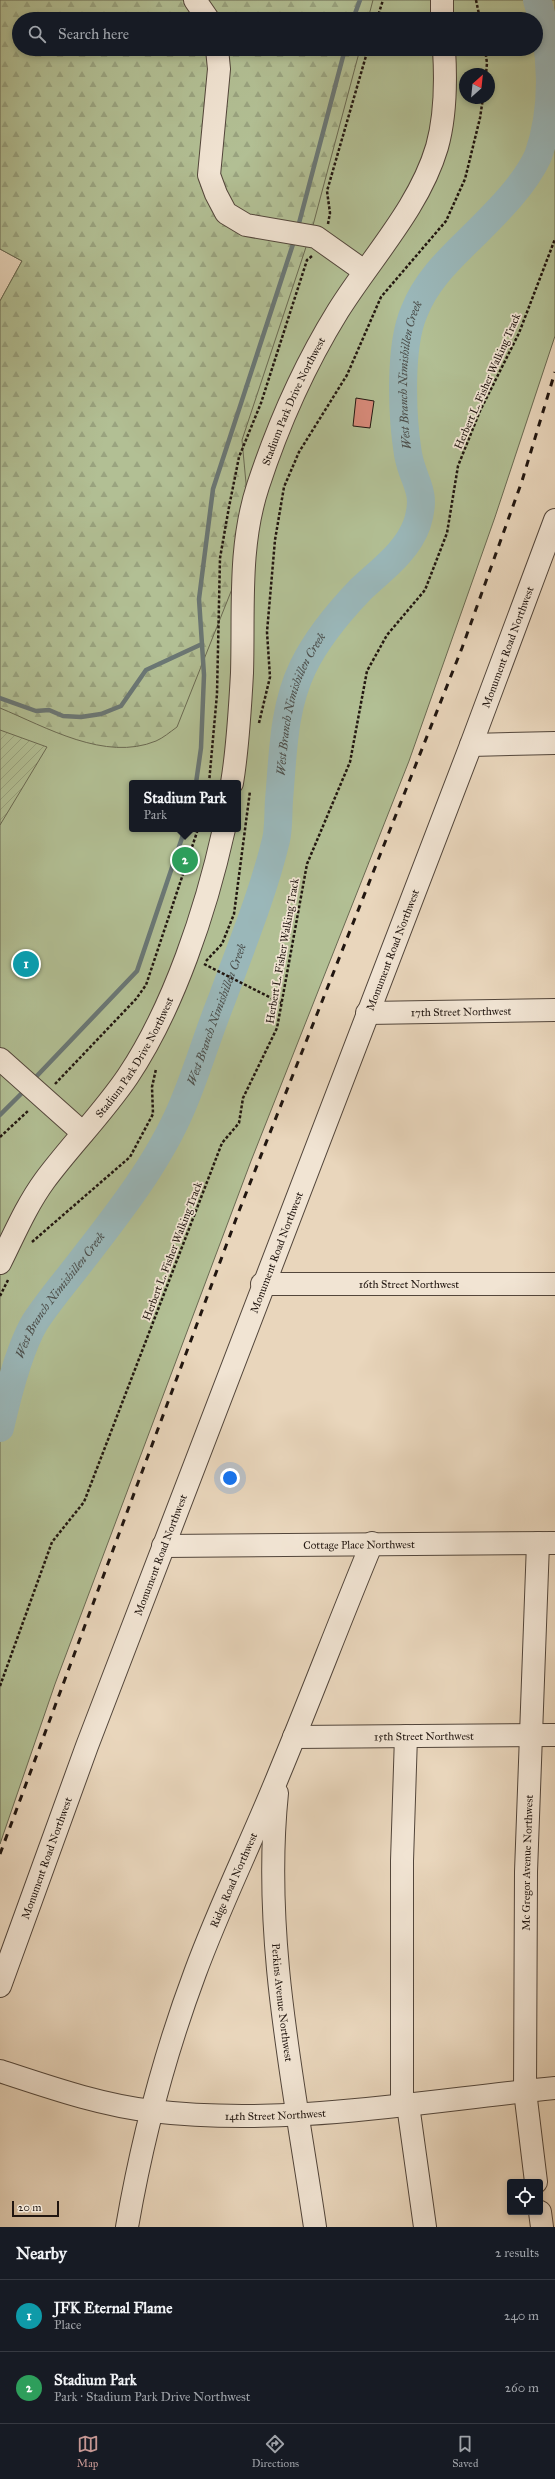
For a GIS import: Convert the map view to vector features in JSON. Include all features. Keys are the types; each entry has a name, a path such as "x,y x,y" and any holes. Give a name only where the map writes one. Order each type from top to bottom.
{"street":[{"path":"195,0 203,12"},
{"path":"442,0 442,12"},
{"path":"218,56 220,69 209,175 216,194 226,213 246,225 316,237 364,271"},
{"name":"Stadium Park Drive Northwest","path":"232,780 242,672 243,570 250,511 276,434 299,383 324,336 364,271 408,207 426,177 437,146 444,99 444,56"},
{"name":"Monument Road Northwest","path":"0,1986 262,1284 471,745 555,520"},
{"path":"471,745 555,743"},
{"name":"Stadium Park Drive Northwest","path":"0,1263 26,1208 44,1180 127,1077 142,1054 164,1009 203,910 223,832"},
{"name":"17th Street Northwest","path":"367,1013 555,1010"},
{"path":"0,1059 83,1133"},
{"name":"16th Street Northwest","path":"262,1284 555,1284"},
{"name":"Cottage Place Northwest","path":"163,1546 372,1543 546,1543"},
{"name":"Ridge Road Northwest","path":"127,2227 151,2111 175,2026 195,1972 279,1776 372,1543"},
{"name":"Mc Gregor Avenue Northwest","path":"536,2179 526,2091 526,1880 529,1735 546,1543"},
{"name":"15th Street Northwest","path":"294,1737 555,1735"},
{"path":"406,1736 402,1861 405,2105 425,2227"},
{"name":"Perkins Avenue Northwest","path":"279,1776 274,1826 272,1902 275,1950 297,2114 315,2227"},
{"name":"14th Street Northwest","path":"0,2071 74,2094 151,2111 246,2115 297,2114 405,2105 555,2088"},
{"path":"540,2215 542,2227"}],"path":[{"path":"379,12 383,0"},
{"path":"476,0 479,12"},
{"path":"486,56 487,68"},
{"name":"Herbert L. Fisher Walking Track","path":"0,1686 52,1542 84,1502 98,1470 222,1143 239,1122 243,1098 277,1028 307,864 350,762 367,671 386,635 426,590 448,533 458,466 480,411 519,333 555,239"},
{"path":"0,1137 40,1094 136,999 146,985 197,832"},
{"path":"204,964 281,1003"}],"green space":[{"path":"0,0 555,0 555,336 495,517 409,761 251,1161 55,1684 0,1844 0,301 22,261 0,249"},
{"path":"0,0 373,0 370,12 12,12 12,56 358,56 312,229 242,440 247,494 232,589 177,727 156,741 137,746 117,747 96,745 76,740 0,708 0,301 22,261 0,249"},
{"path":"0,730 47,747 0,825"}],"building":[{"path":"356,398 374,401 370,428 353,426"}],"waterway":[{"path":"356,12 360,0"},
{"name":"West Branch Nimishillen Creek","path":"537,0 540,12"},
{"name":"West Branch Nimishillen Creek","path":"0,1428 19,1359 35,1322 124,1205 165,1142 186,1097 251,920 271,860 278,830 285,732 291,699 303,667 314,647 336,617 360,590 385,568 400,552 413,534 417,524 421,503 418,487 408,454 403,402 404,363 409,327 419,300 433,278 511,196 526,177 538,156 547,118 550,78 549,58 543,24"},
{"path":"298,227 343,56"},
{"path":"196,780 201,748 204,675 199,599 213,489 295,238"},
{"path":"0,698 36,711 49,710 63,716 81,717 101,714 121,706 146,670 202,644"},
{"path":"33,1080 137,971 184,832"},
{"path":"0,1115 26,1089"}],"railway":[{"path":"0,1854 239,1211 462,648 522,481 555,372"}],"place":[{"name":"Stadium Park","path":"185,860"},
{"name":"JFK Eternal Flame","path":"26,964"}]}
